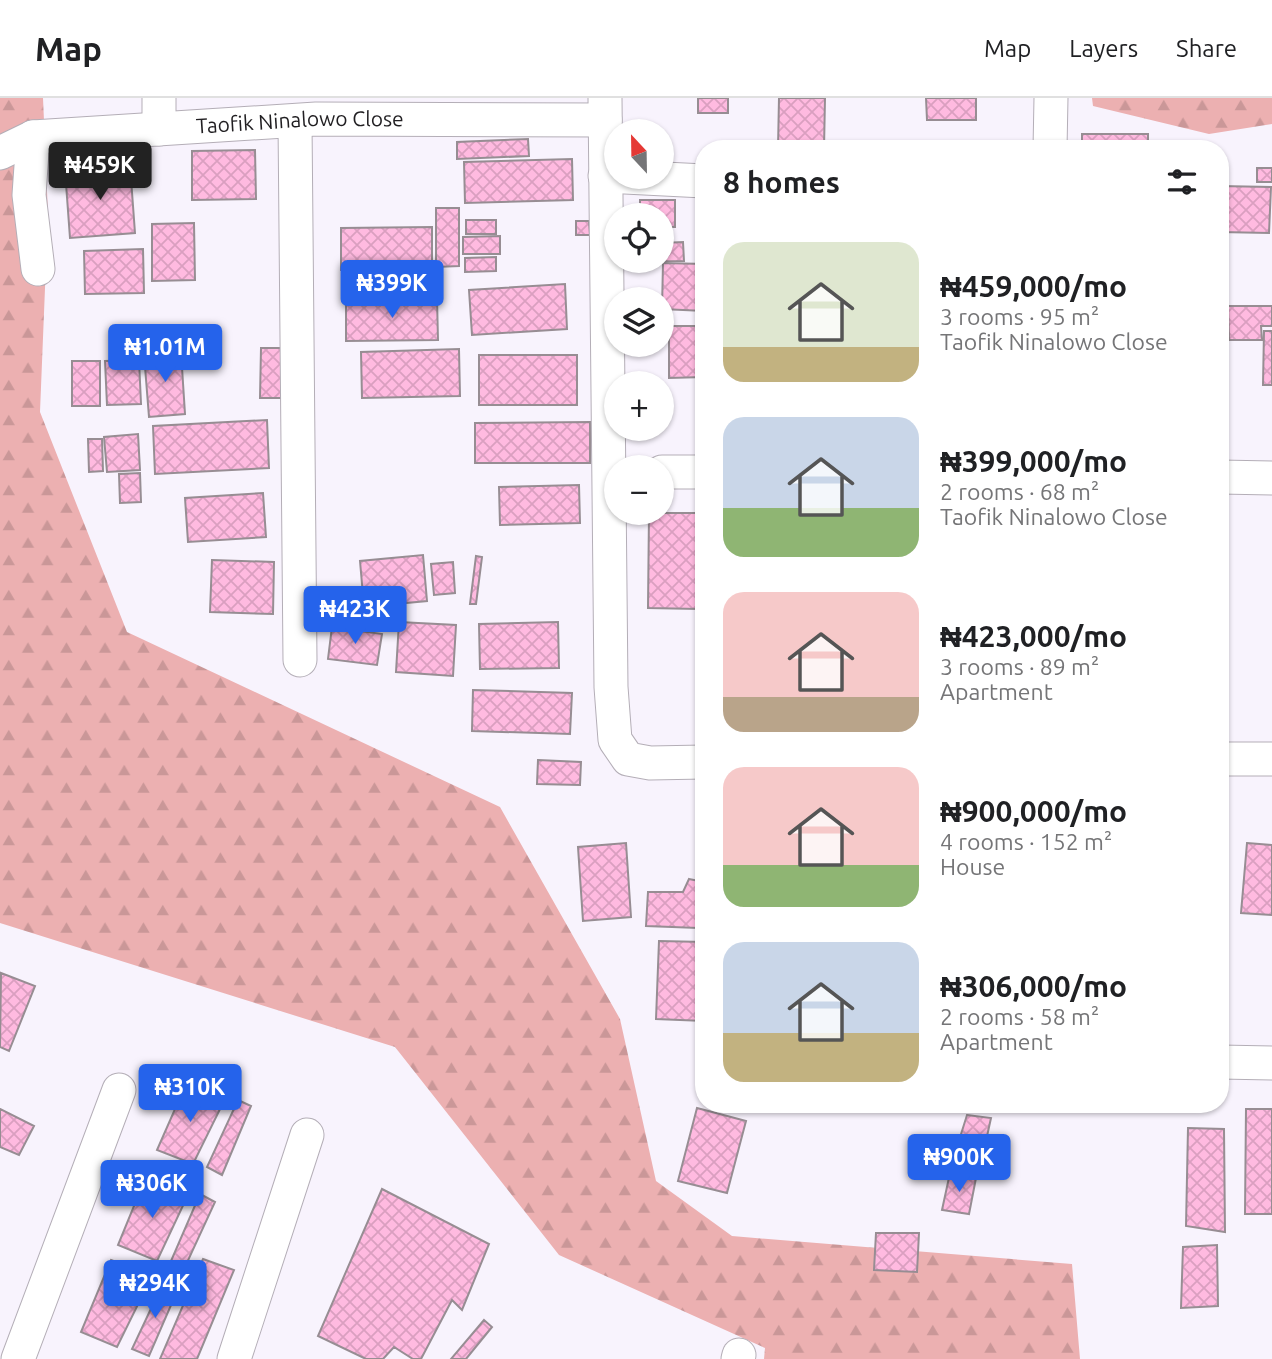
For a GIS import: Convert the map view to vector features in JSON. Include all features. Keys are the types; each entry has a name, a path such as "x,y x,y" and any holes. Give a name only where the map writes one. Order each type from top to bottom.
{"street":[{"path":"1050,140 1051,98"},
{"name":"Taofik Ninalowo Close","path":"0,153 33,137 159,114 605,109"},
{"path":"300,660 309,113"},
{"path":"33,137 29,195 38,269"},
{"path":"674,179 695,181"},
{"path":"605,189 613,455"},
{"path":"674,472 695,472"},
{"path":"1229,477 1272,478"},
{"path":"612,525 611,687 615,740 628,759 650,763 695,762"},
{"path":"1229,759 1272,759"},
{"path":"1229,1062 1272,1063"},
{"path":"18,1359 119,1090"},
{"path":"234,1359 307,1135"}],"green space":[{"path":"0,98 43,98 48,214 40,412 127,632 500,807 620,1019 656,1181 732,1236 1072,1264 1080,1359 764,1359 765,1348 559,1255 395,1047 0,923"},
{"path":"1092,98 1272,98 1272,124 1209,134 1093,106"}],"building":[{"path":"698,98 728,98 728,113 698,113"},
{"path":"779,98 825,98 824,140 778,140"},
{"path":"926,98 976,98 976,120 927,120"},
{"path":"1082,134 1148,134 1148,140 1082,140"},
{"path":"528,139 529,156 457,159 457,142"},
{"path":"255,150 256,199 192,200 192,151"},
{"path":"572,159 573,200 465,203 464,162"},
{"path":"130,165 135,233 70,238 65,170"},
{"path":"1257,168 1272,168 1272,182 1257,182"},
{"path":"1229,186 1271,187 1269,233 1229,232"},
{"path":"640,200 675,200 675,227 674,203 640,203"},
{"path":"436,208 459,208 459,266 436,267"},
{"path":"466,220 496,220 496,234 466,234"},
{"path":"576,221 589,221 590,235 576,235"},
{"path":"194,223 195,280 152,281 152,224"},
{"path":"432,227 432,269 341,270 341,228"},
{"path":"500,236 500,254 463,254 463,237"},
{"path":"674,242 683,242 684,261 674,261"},
{"path":"143,249 144,293 85,294 84,251"},
{"path":"496,257 496,271 465,272 465,258"},
{"path":"674,263 695,264 695,311 674,310 674,287 662,287 663,273 674,273"},
{"path":"565,284 567,329 472,335 469,290"},
{"path":"437,298 438,340 346,341 346,299"},
{"path":"1229,306 1272,306 1272,326 1261,326 1262,340 1229,340"},
{"path":"674,326 695,326 695,377 674,378 674,371 669,371 669,357 674,357"},
{"path":"1264,331 1272,331 1272,385 1263,385"},
{"path":"261,348 281,348 281,398 260,398"},
{"path":"459,349 460,396 362,398 361,352"},
{"path":"181,352 185,414 149,417 144,354"},
{"path":"479,355 577,355 577,405 479,405"},
{"path":"139,360 141,404 107,405 105,361"},
{"path":"72,361 100,361 100,406 72,406"},
{"path":"267,420 269,468 155,474 153,426"},
{"path":"590,422 590,463 475,463 475,423"},
{"path":"138,434 140,470 107,472 104,437"},
{"path":"88,439 102,439 103,471 89,472"},
{"path":"140,473 141,502 120,503 119,474"},
{"path":"579,485 580,523 500,525 499,487"},
{"path":"263,493 266,537 188,542 185,498"},
{"path":"674,513 695,513 695,609 648,608 649,525 674,525"},
{"path":"423,555 427,601 364,607 360,561"},
{"path":"476,556 482,557 476,604 470,604"},
{"path":"212,560 274,562 273,614 210,612"},
{"path":"453,562 455,593 434,595 431,564"},
{"path":"399,622 456,625 453,676 396,672"},
{"path":"558,622 559,668 480,669 479,624"},
{"path":"332,627 382,634 377,665 328,659"},
{"path":"473,690 572,693 570,734 472,731"},
{"path":"538,760 581,762 580,785 537,784"},
{"path":"626,843 631,917 583,921 578,847"},
{"path":"1247,843 1272,845 1272,915 1241,913"},
{"path":"689,879 695,880 695,928 646,926 648,892 683,892"},
{"path":"659,941 695,942 695,1021 656,1019"},
{"path":"1,973 35,986 9,1051 0,1047"},
{"path":"186,1084 224,1101 193,1164 157,1150"},
{"path":"238,1100 251,1106 222,1175 207,1167"},
{"path":"0,1109 34,1126 19,1155 0,1147"},
{"path":"1246,1109 1272,1109 1272,1214 1245,1214"},
{"path":"696,1113 716,1113 746,1121 727,1193 678,1181"},
{"path":"967,1115 991,1118 980,1168 952,1163"},
{"path":"1188,1128 1224,1129 1225,1232 1186,1226"},
{"path":"950,1173 976,1178 969,1214 942,1210"},
{"path":"145,1179 187,1197 157,1261 118,1245"},
{"path":"382,1189 489,1244 462,1310 452,1300 421,1359 413,1359 394,1347 383,1359 366,1359 318,1336"},
{"path":"200,1194 215,1202 185,1267 171,1261"},
{"path":"876,1233 919,1233 917,1272 874,1270"},
{"path":"1217,1245 1218,1306 1181,1308 1183,1247"},
{"path":"203,1259 234,1270 197,1359 160,1359"},
{"path":"111,1260 152,1276 117,1347 81,1332"},
{"path":"163,1283 178,1289 149,1356 132,1349"},
{"path":"484,1320 492,1327 466,1359 451,1359"}]}
